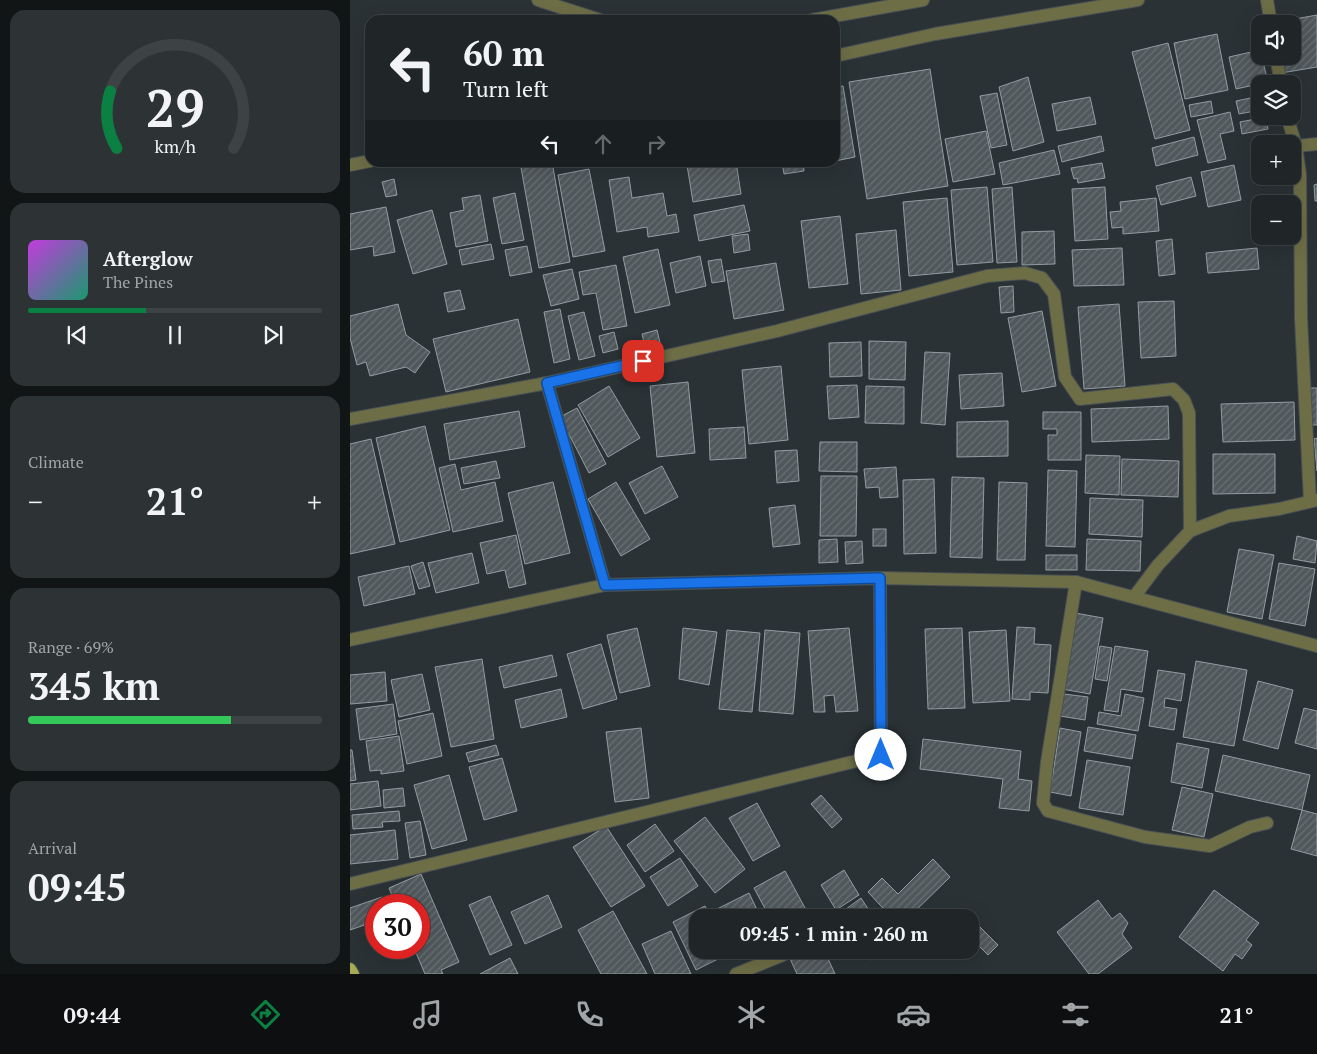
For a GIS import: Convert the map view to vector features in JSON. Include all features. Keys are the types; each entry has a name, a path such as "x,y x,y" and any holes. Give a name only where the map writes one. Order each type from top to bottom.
{"main road":[{"path":"350,969 353,974"}],"street":[{"path":"538,0 584,15"},
{"path":"834,15 888,3 923,0"},
{"path":"840,55 935,34 1138,0"},
{"path":"1267,0 1270,15"},
{"path":"1301,146 1317,144"},
{"path":"350,165 365,162"},
{"path":"1134,597 1158,565 1190,531 1229,516 1279,509 1314,500 1302,336 1300,185"},
{"path":"350,419 547,383 777,330 987,276 1025,273 1042,278 1054,294 1064,377 1080,398 1173,389 1184,400 1189,412 1190,531"},
{"path":"547,383 605,585"},
{"path":"350,884 881,755 880,578"},
{"path":"350,640 605,585 880,578 1076,582 1317,646"},
{"path":"1076,582 1047,762 1043,803 1048,811 1145,837 1210,846 1250,827 1267,823"},
{"path":"736,974 772,959"}],"building":[{"path":"1317,15 1317,67 1281,73 1280,65 1301,65 1301,18"},
{"path":"1217,34 1228,90 1185,99 1174,43"},
{"path":"1168,43 1190,130 1155,139 1132,52"},
{"path":"1251,52 1251,65 1264,65 1266,75 1251,75 1251,86 1236,89 1229,57"},
{"path":"930,69 948,186 867,199 849,82"},
{"path":"1028,77 1044,142 1013,151 999,87"},
{"path":"840,86 843,86 855,157 840,160"},
{"path":"997,93 1007,145 991,148 980,96"},
{"path":"1090,97 1096,124 1057,131 1052,104"},
{"path":"1251,98 1251,112 1239,114 1236,101"},
{"path":"1211,101 1213,113 1191,117 1189,105"},
{"path":"1230,112 1234,131 1220,134 1226,159 1208,163 1197,120"},
{"path":"1251,120 1251,125 1267,125 1268,129 1242,134 1240,122"},
{"path":"986,131 995,174 953,182 945,139"},
{"path":"1101,136 1104,151 1062,162 1058,146"},
{"path":"1194,137 1198,155 1156,166 1152,148"},
{"path":"1054,150 1060,174 1003,185 999,163"},
{"path":"1102,163 1105,178 1078,183 1077,178 1074,179 1071,168"},
{"path":"1234,165 1241,200 1208,207 1201,172"},
{"path":"521,167 553,167 570,262 539,268"},
{"path":"687,167 737,167 741,194 693,202"},
{"path":"783,167 804,167 804,171 784,174"},
{"path":"589,169 605,251 573,257 558,175"},
{"path":"629,177 632,198 663,193 667,216 676,214 679,232 648,237 647,227 617,232 609,180"},
{"path":"1191,177 1196,196 1161,205 1156,186"},
{"path":"394,179 397,195 386,197 382,182"},
{"path":"1317,184 1317,201 1315,201 1314,185"},
{"path":"987,187 993,262 957,265 951,190"},
{"path":"1012,187 1017,262 997,263 992,189"},
{"path":"1105,187 1108,239 1075,241 1072,189"},
{"path":"515,193 524,240 502,244 493,198"},
{"path":"480,195 488,241 456,247 450,213 464,210 462,198"},
{"path":"947,198 953,272 909,276 903,202"},
{"path":"1156,198 1159,231 1123,234 1123,227 1112,228 1110,212 1121,211 1120,202"},
{"path":"744,205 750,231 699,241 694,215"},
{"path":"386,207 395,252 374,256 373,246 350,250 350,214"},
{"path":"432,210 447,264 413,274 397,220"},
{"path":"840,216 848,284 809,288 801,221"},
{"path":"896,230 901,290 861,294 856,234"},
{"path":"1054,231 1055,264 1022,265 1022,232"},
{"path":"748,234 750,250 734,253 732,236"},
{"path":"1172,239 1175,274 1159,276 1156,241"},
{"path":"491,244 494,259 462,265 459,250"},
{"path":"527,246 532,272 510,276 505,250"},
{"path":"1122,248 1124,285 1074,286 1072,250"},
{"path":"1257,248 1259,269 1208,273 1206,253"},
{"path":"658,249 670,305 635,313 623,257"},
{"path":"700,256 706,286 676,293 670,263"},
{"path":"721,259 725,281 712,283 708,261"},
{"path":"776,263 784,310 734,319 726,271"},
{"path":"616,265 627,326 603,330 596,293 583,295 579,272"},
{"path":"572,269 579,299 551,306 543,275"},
{"path":"1013,286 1014,312 1001,313 999,287"},
{"path":"460,290 465,309 448,312 444,293"},
{"path":"1174,301 1176,356 1141,358 1138,302"},
{"path":"398,304 406,335 430,352 415,373 406,367 370,376 366,362 357,365 350,338 350,316"},
{"path":"1119,304 1125,386 1084,389 1078,307"},
{"path":"560,309 570,359 554,363 544,312"},
{"path":"1042,311 1056,386 1022,392 1008,318"},
{"path":"584,312 595,356 579,360 568,316"},
{"path":"518,319 530,372 446,392 433,339"},
{"path":"657,330 661,347 646,351 642,334"},
{"path":"614,332 618,349 603,353 599,336"},
{"path":"869,341 906,342 905,380 869,379"},
{"path":"861,342 862,376 830,377 829,343"},
{"path":"925,352 950,353 945,425 921,423"},
{"path":"781,366 788,440 749,444 742,370"},
{"path":"1002,373 1004,406 961,409 959,375"},
{"path":"688,382 695,453 657,457 650,386"},
{"path":"857,385 859,417 829,419 827,386"},
{"path":"609,386 640,438 608,457 578,405"},
{"path":"866,386 904,387 904,424 865,423"},
{"path":"1309,388 1317,388 1317,425 1311,425"},
{"path":"1294,402 1295,440 1223,442 1221,404"},
{"path":"1168,406 1169,439 1092,442 1091,409"},
{"path":"577,408 606,464 589,473 560,417"},
{"path":"519,411 525,447 450,460 444,424"},
{"path":"1043,412 1081,412 1081,460 1048,460 1048,435 1057,435 1057,429 1043,429"},
{"path":"1008,421 1008,456 957,457 957,422"},
{"path":"425,426 450,530 400,542 376,438"},
{"path":"744,427 746,458 710,460 709,429"},
{"path":"1317,438 1317,471 1314,439"},
{"path":"371,439 395,544 350,554 350,444"},
{"path":"820,442 857,442 857,472 819,471"},
{"path":"797,450 799,481 777,483 775,451"},
{"path":"1213,454 1275,454 1275,493 1213,494"},
{"path":"1086,455 1120,456 1119,495 1085,493"},
{"path":"1122,459 1179,461 1178,497 1121,495"},
{"path":"496,461 500,478 464,484 461,468"},
{"path":"455,464 461,490 495,482 503,521 453,532 439,468"},
{"path":"662,466 678,497 645,514 629,483"},
{"path":"896,467 898,497 880,498 879,487 866,488 864,469"},
{"path":"1048,470 1077,471 1075,547 1046,546"},
{"path":"821,476 857,476 856,536 820,536"},
{"path":"952,477 984,478 982,558 950,557"},
{"path":"934,479 936,553 904,554 903,480"},
{"path":"553,482 570,553 525,564 508,493"},
{"path":"616,482 650,539 621,556 588,499"},
{"path":"999,482 1027,483 1025,560 997,560"},
{"path":"1090,498 1143,500 1142,537 1089,534"},
{"path":"795,505 800,544 773,547 769,508"},
{"path":"873,529 886,529 886,546 873,546"},
{"path":"516,535 526,584 509,588 505,570 487,574 480,543"},
{"path":"1297,536 1317,541 1315,563 1293,559"},
{"path":"837,539 838,562 819,563 819,540"},
{"path":"1087,539 1141,541 1140,571 1086,570"},
{"path":"862,541 863,563 846,564 845,542"},
{"path":"1239,549 1274,555 1262,619 1227,612"},
{"path":"472,553 479,583 436,593 428,563"},
{"path":"1046,555 1077,555 1077,570 1046,570"},
{"path":"423,562 430,586 419,589 411,566"},
{"path":"1279,563 1315,569 1305,626 1269,619"},
{"path":"409,566 415,594 364,606 358,577"},
{"path":"1075,613 1103,618 1090,694 1062,689"},
{"path":"1017,627 1035,628 1034,644 1051,645 1048,693 1030,692 1030,700 1012,699"},
{"path":"637,628 650,686 620,693 607,635"},
{"path":"683,628 717,632 709,685 679,679"},
{"path":"849,628 858,711 836,712 834,695 824,696 825,712 814,712 808,631"},
{"path":"962,628 965,708 928,709 925,629"},
{"path":"727,630 760,633 752,712 719,709"},
{"path":"765,630 800,633 793,714 759,711"},
{"path":"1006,630 1010,701 973,703 969,632"},
{"path":"601,644 617,699 583,709 567,654"},
{"path":"1100,646 1112,648 1107,681 1095,679"},
{"path":"1115,646 1148,651 1142,692 1121,689 1118,712 1104,710"},
{"path":"552,655 557,676 504,688 499,667"},
{"path":"482,659 494,739 451,747 435,667"},
{"path":"1196,661 1247,670 1234,746 1183,737"},
{"path":"1158,670 1185,674 1181,701 1165,698 1164,707 1177,709 1174,730 1149,726"},
{"path":"385,672 387,701 350,704 350,675"},
{"path":"422,674 430,710 399,717 391,680"},
{"path":"1258,681 1293,690 1278,749 1243,740"},
{"path":"561,689 567,717 521,728 515,700"},
{"path":"1064,694 1088,697 1085,720 1060,716"},
{"path":"1125,694 1144,698 1138,731 1097,724 1099,712 1121,716"},
{"path":"393,704 397,734 360,740 356,709"},
{"path":"1304,708 1317,711 1317,749 1295,743"},
{"path":"433,713 442,756 407,764 398,721"},
{"path":"1088,727 1136,735 1132,759 1084,751"},
{"path":"641,728 649,798 615,802 606,732"},
{"path":"1060,728 1081,732 1071,796 1050,792"},
{"path":"399,736 404,771 381,774 381,770 370,771 366,741"},
{"path":"923,739 1021,751 1018,779 1032,781 1029,811 999,808 1003,779 920,769"},
{"path":"1177,743 1209,749 1202,788 1171,782"},
{"path":"496,745 499,755 469,762 466,753"},
{"path":"350,750 352,750 356,780 350,781"},
{"path":"1223,755 1310,775 1302,810 1215,791"},
{"path":"502,758 517,811 484,820 469,767"},
{"path":"1087,760 1130,767 1123,815 1079,808"},
{"path":"449,775 467,840 432,849 414,785"},
{"path":"378,781 381,806 350,810 350,784"},
{"path":"1182,787 1213,794 1204,837 1172,830"},
{"path":"403,788 405,806 384,808 383,790"},
{"path":"821,795 842,819 832,828 811,804"},
{"path":"757,803 780,846 753,861 729,818"},
{"path":"1302,810 1317,814 1317,856 1291,849"},
{"path":"399,811 400,821 382,822 383,827 353,829 352,815"},
{"path":"705,817 745,869 715,893 674,841"},
{"path":"420,821 426,855 410,858 405,823"},
{"path":"655,824 674,851 645,872 627,845"},
{"path":"606,826 645,886 611,907 573,847"},
{"path":"395,830 398,859 350,864 350,835"},
{"path":"680,858 698,886 668,906 650,877"},
{"path":"933,859 950,877 917,909 884,909 868,892 882,878 898,894"},
{"path":"844,870 859,895 835,909 821,885"},
{"path":"785,871 805,908 765,909 754,888"},
{"path":"421,874 430,894 391,894 389,888"},
{"path":"1214,890 1259,923 1246,940 1252,945 1242,959 1235,954 1223,971 1179,937"},
{"path":"749,893 757,909 717,909"},
{"path":"430,895 459,962 441,970 443,974 425,974 419,959 430,959"},
{"path":"548,895 562,927 525,944 511,912"},
{"path":"490,896 512,945 490,955 469,905"},
{"path":"861,898 868,909 846,909"},
{"path":"1098,900 1112,919 1120,913 1128,923 1122,934 1132,948 1098,974 1089,974 1057,932"},
{"path":"365,903 365,925 350,930 350,908"},
{"path":"613,911 647,974 601,974 578,930"},
{"path":"689,914 689,955 673,922"},
{"path":"979,926 998,945 988,955 979,946"},
{"path":"671,931 691,974 655,974 642,944"},
{"path":"510,958 518,974 480,974"},
{"path":"691,959 718,959 696,970"},
{"path":"790,959 828,959 835,974 797,974"}],"route":[{"path":"643,361 547,383 605,585 880,578 881,755"}]}
